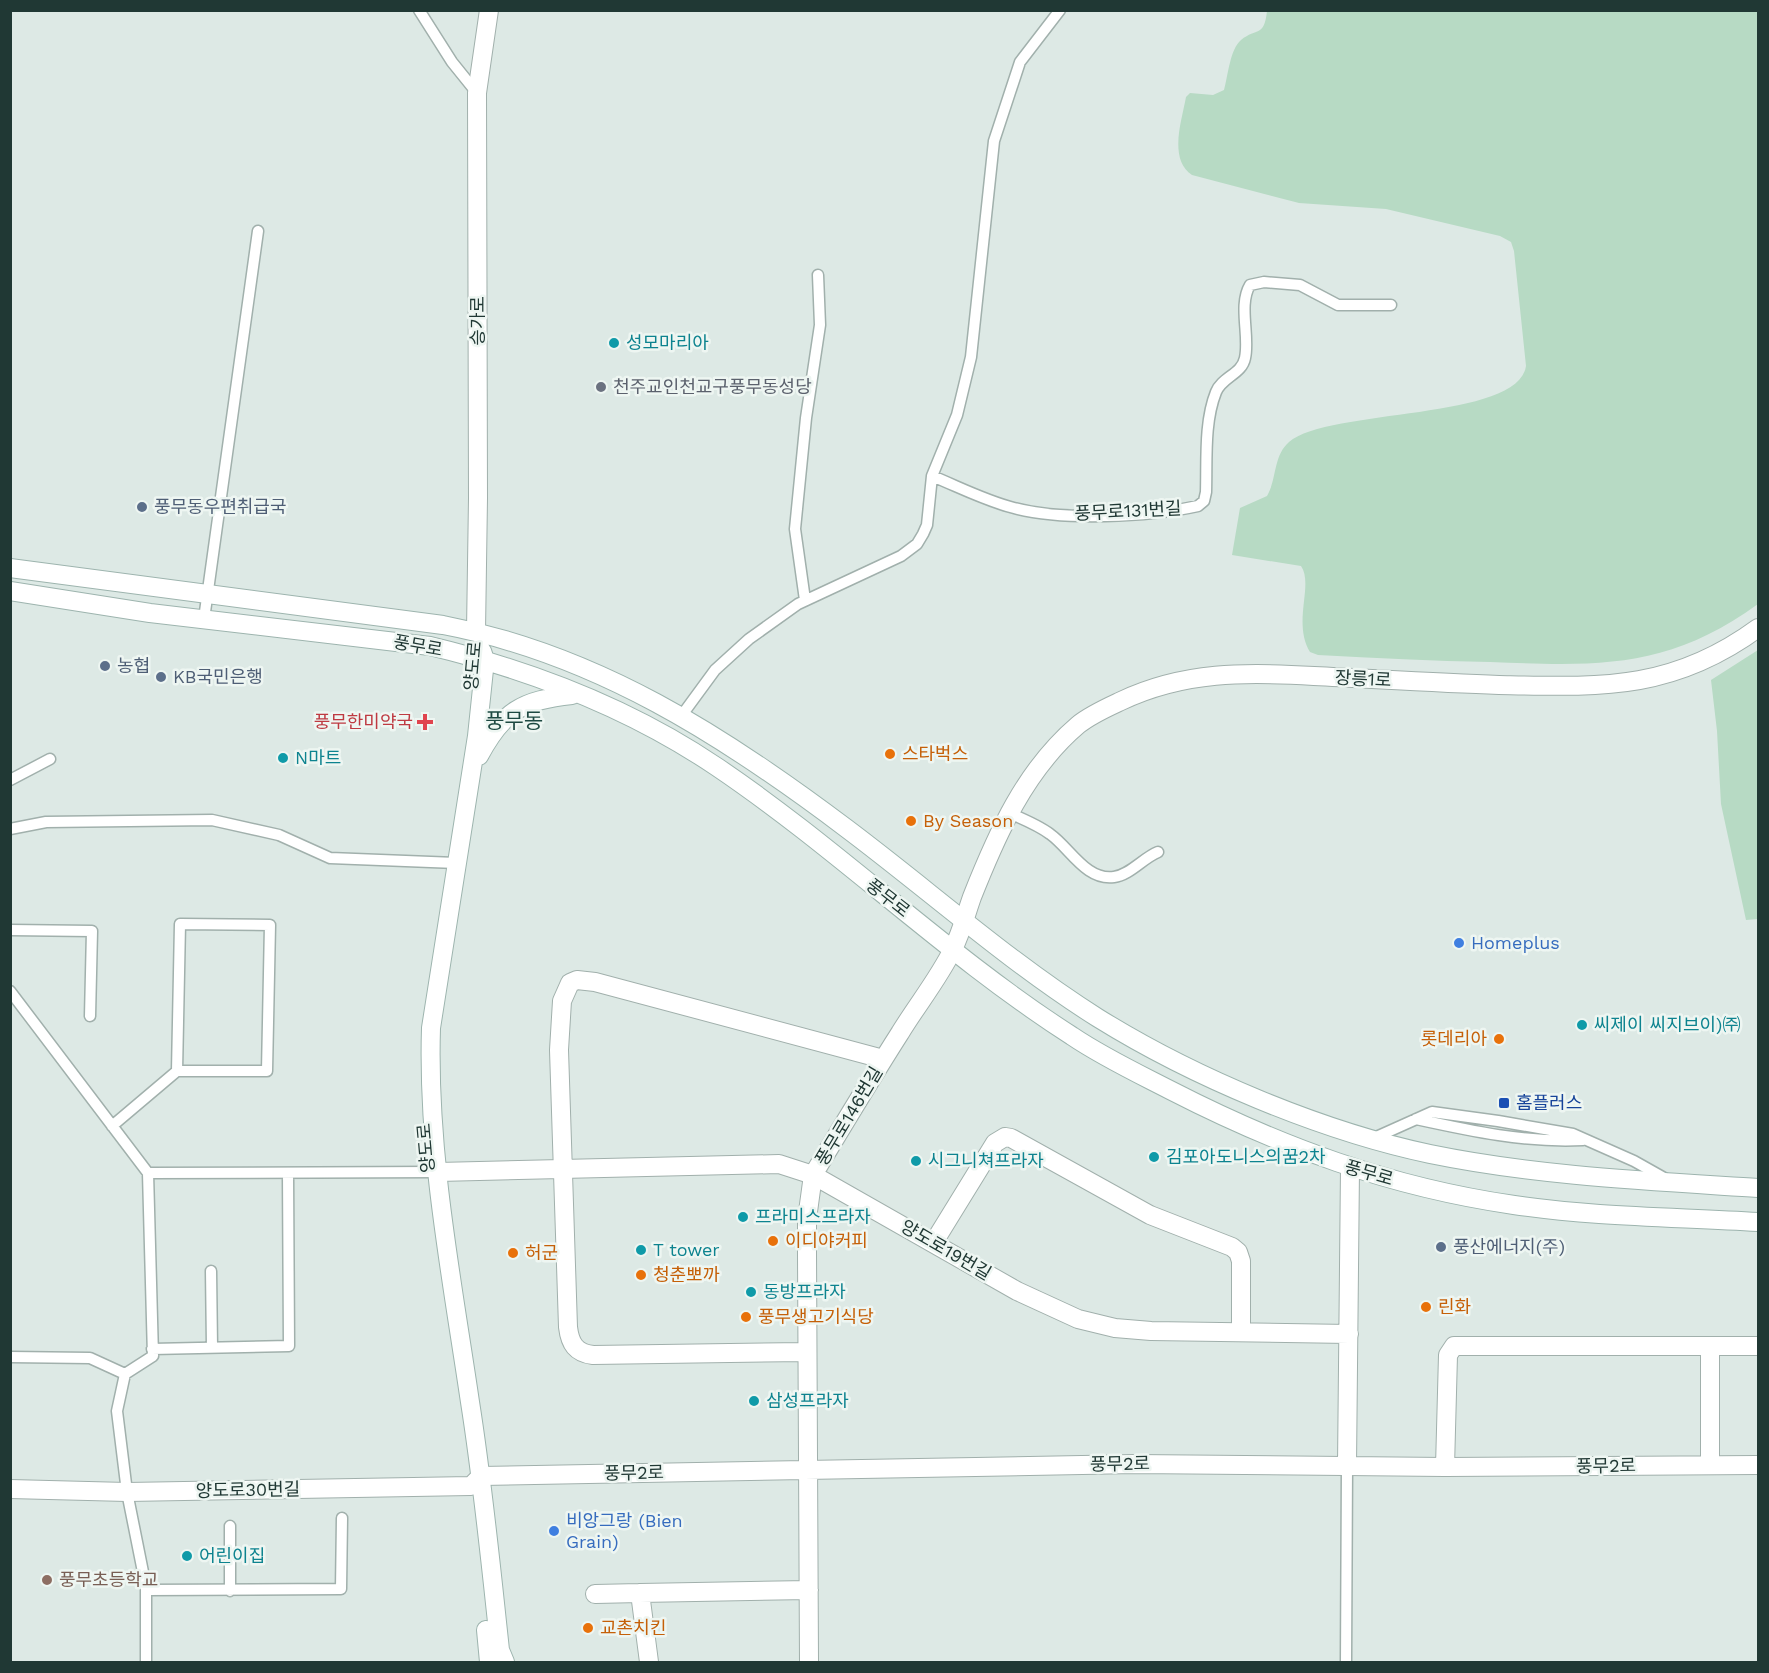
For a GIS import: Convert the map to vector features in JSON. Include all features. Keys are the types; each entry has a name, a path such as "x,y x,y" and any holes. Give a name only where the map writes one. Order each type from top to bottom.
{"street":[{"name":"승가로","path":"476,631 477,93 489,10"},
{"name":"풍무로","path":"10,568 476,631 574,664 621,684 682,715 786,784 963,921 1098,1018 1157,1051 1283,1107 1426,1153 1499,1165 1758,1188"},
{"name":"풍무로","path":"10,591 204,619 391,640 478,658 578,694 667,736 716,766 784,816 953,949 1074,1037 1126,1068 1216,1114 1350,1168 1432,1191 1519,1206 1758,1222"},
{"name":"장릉1로","path":"953,949 1009,813 1032,775 1079,724 1104,709 1161,684 1218,674 1250,672 1449,683 1609,686 1643,681 1682,671 1713,656 1758,628"},
{"name":"양도로","path":"451,863 472,768 478,658 476,631"},
{"name":"양도로","path":"478,658 430,1028 432,1172 500,1650 505,1662"},
{"path":"472,768 495,728 513,712 528,703 543,698 578,694"},
{"name":"풍무로146번길","path":"809,1662 807,1219 813,1175 953,949"},
{"path":"807,1352 594,1355 578,1350 569,1336 568,1327 559,1020 565,988 576,980 595,982 883,1059"},
{"path":"934,1242 995,1143 1005,1137 1011,1138 1150,1215 1232,1247 1238,1252 1241,1261 1241,1332"},
{"name":"양도로19번길","path":"432,1172 563,1167 767,1164 793,1167 813,1175 1027,1296 1097,1325 1151,1331 1348,1334"},
{"path":"1347,1466 1350,1168"},
{"path":"1445,1467 1448,1355 1454,1346 1758,1346"},
{"path":"1710,1346 1710,1465"},
{"name":"풍무2로","path":"476,1481 1135,1464 1445,1467 1758,1464"},
{"name":"양도로","path":"476,1481 489,1662"},
{"name":"양도로30번길","path":"10,1489 127,1492 476,1481"},
{"path":"595,1594 809,1590"},
{"path":"640,1593 649,1662"}],"lane":[{"path":"419,10 452,62 477,93"},
{"path":"682,715 728,657 805,600 901,556 917,544 927,525 932,476 957,415 971,357 990,166 1002,111 1020,62 1060,10"},
{"path":"204,619 258,231"},
{"path":"805,600 795,530 806,418 820,325 818,274"},
{"name":"풍무로131번길","path":"932,476 1000,504 1052,514 1135,513 1198,506 1204,501 1206,492 1209,425 1216,392 1222,382 1241,367 1245,359 1246,301 1250,285 1264,282 1300,285 1310,288 1338,305 1390,305"},
{"path":"10,780 50,759"},
{"path":"1009,813 1053,836 1086,868 1105,878 1124,874 1158,852"},
{"path":"10,829 46,822 212,820 279,835 330,858 451,863"},
{"path":"112,1126 177,1071 267,1071 270,925 180,924 177,1071"},
{"path":"10,930 92,932 90,1016"},
{"path":"10,991 148,1173 153,1356 125,1374 117,1411 127,1492 146,1590 146,1662"},
{"path":"1374,1138 1432,1112 1549,1129 1589,1140 1634,1161 1669,1181"},
{"path":"148,1173 432,1172"},
{"path":"152,1349 288,1346 288,1173"},
{"path":"211,1271 212,1347"},
{"path":"10,1357 90,1358 125,1374"},
{"path":"1346,1662 1347,1466"},
{"path":"146,1590 341,1589 342,1518"},
{"path":"230,1526 230,1591"}],"green space":[{"path":"1267,11 1758,11 1758,604 1725,626 1693,641 1661,652 1598,663 1426,660 1318,655 1310,652 1303,629 1305,583 1301,566 1232,555 1240,508 1267,496 1284,448 1289,442 1310,431 1458,405 1491,396 1515,384 1526,366 1514,251 1511,242 1500,236 1386,209 1299,203 1192,175 1185,168 1180,159 1178,139 1186,97 1190,93 1213,95 1224,90 1237,44 1262,29"},
{"path":"1758,650 1758,919 1746,920 1721,804 1717,731 1711,680"}],"place":[{"name":"성모마리아","path":"614,343"},
{"name":"천주교인천교구풍무동성당","path":"601,387"},
{"name":"풍무동우편취급국","path":"142,507"},
{"name":"농협","path":"105,666"},
{"name":"KB국민은행","path":"161,677"},
{"name":"풍무한미약국","path":"425,722"},
{"name":"스타벅스","path":"890,754"},
{"name":"N마트","path":"283,758"},
{"name":"By Season","path":"911,821"},
{"name":"Homeplus","path":"1459,943"},
{"name":"씨제이 씨지브이)㈜","path":"1582,1025"},
{"name":"롯데리아","path":"1499,1039"},
{"name":"홈플러스","path":"1504,1103"},
{"name":"김포아도니스의꿈2차","path":"1154,1157"},
{"name":"시그니쳐프라자","path":"916,1161"},
{"name":"프라미스프라자","path":"743,1217"},
{"name":"이디야커피","path":"773,1241"},
{"name":"풍산에너지(주)","path":"1441,1247"},
{"name":"T tower","path":"641,1250"},
{"name":"허군","path":"513,1253"},
{"name":"청춘뽀까","path":"641,1275"},
{"name":"동방프라자","path":"751,1292"},
{"name":"린화","path":"1426,1307"},
{"name":"풍무생고기식당","path":"746,1317"},
{"name":"삼성프라자","path":"754,1401"},
{"name":"비앙그랑 (Bien Grain)","path":"554,1531"},
{"name":"어린이집","path":"187,1556"},
{"name":"풍무초등학교","path":"47,1580"},
{"name":"교촌치킨","path":"588,1628"}],"district":[{"name":"풍무동","path":"514,721"}]}
